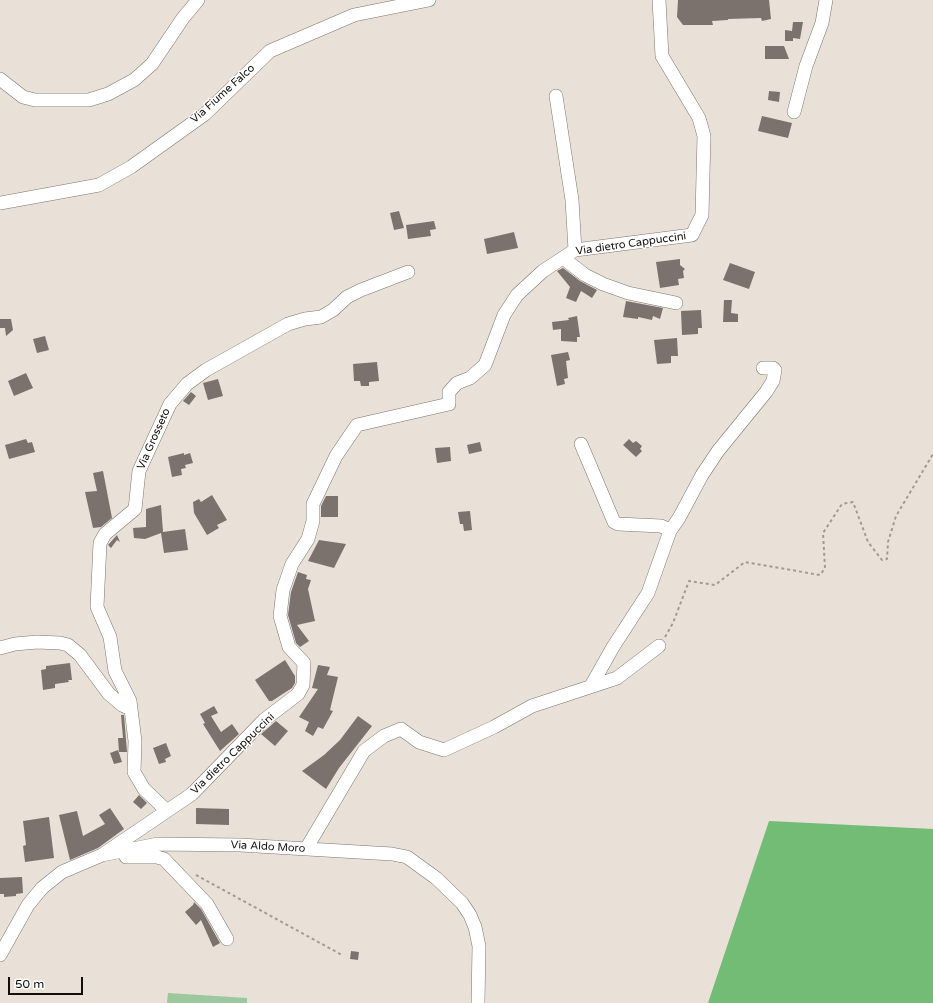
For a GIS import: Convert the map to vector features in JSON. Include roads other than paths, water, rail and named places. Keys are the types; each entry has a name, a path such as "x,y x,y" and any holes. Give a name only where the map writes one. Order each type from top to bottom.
{"street":[{"path":"0,79 23,97 35,100 89,100 108,94 134,80 152,64 183,18 198,0"},
{"name":"Via Fiume Falco","path":"0,203 99,185 131,167 205,114 270,51 354,15 429,0"},
{"name":"Via dietro Cappuccini","path":"102,856 192,794 264,720 298,694 303,685 304,663 289,647 280,616 282,590 292,564 308,539 312,521 313,504 336,456 357,425 449,404 449,392 457,383 470,378 485,365 504,315 517,295 543,271 575,250 692,235 702,215 704,136 699,118 662,56 659,0"},
{"path":"794,112 806,66 822,23 826,0"},
{"path":"556,96 572,200 575,250"},
{"path":"563,258 585,275 603,284 628,293 676,303"},
{"name":"Via Grosseto","path":"167,811 144,789 134,772 135,741 130,701 115,671 110,637 97,607 100,543 104,534 135,510 139,471 170,404 187,384 206,370 288,324 305,319 321,317 333,310 347,298 361,290 408,272"},
{"path":"591,686 613,647 648,593 670,530 679,518 702,475 718,451 766,392 773,381 775,370 763,368"},
{"path":"581,444 614,522 618,524 661,526 670,530"},
{"path":"0,648 15,644 37,642 60,643 68,645 80,655 109,694 122,705 131,709"},
{"path":"306,849 364,751 384,736 401,729 419,742 444,750 494,727 532,706 617,678 659,646"},
{"name":"Via Aldo Moro","path":"0,955 28,905 42,888 62,872 102,856 158,844 240,845 392,854 407,857 436,878 462,903 475,927 479,946 478,1003"},
{"path":"102,856 157,857 164,859 207,904 227,939"}]}
